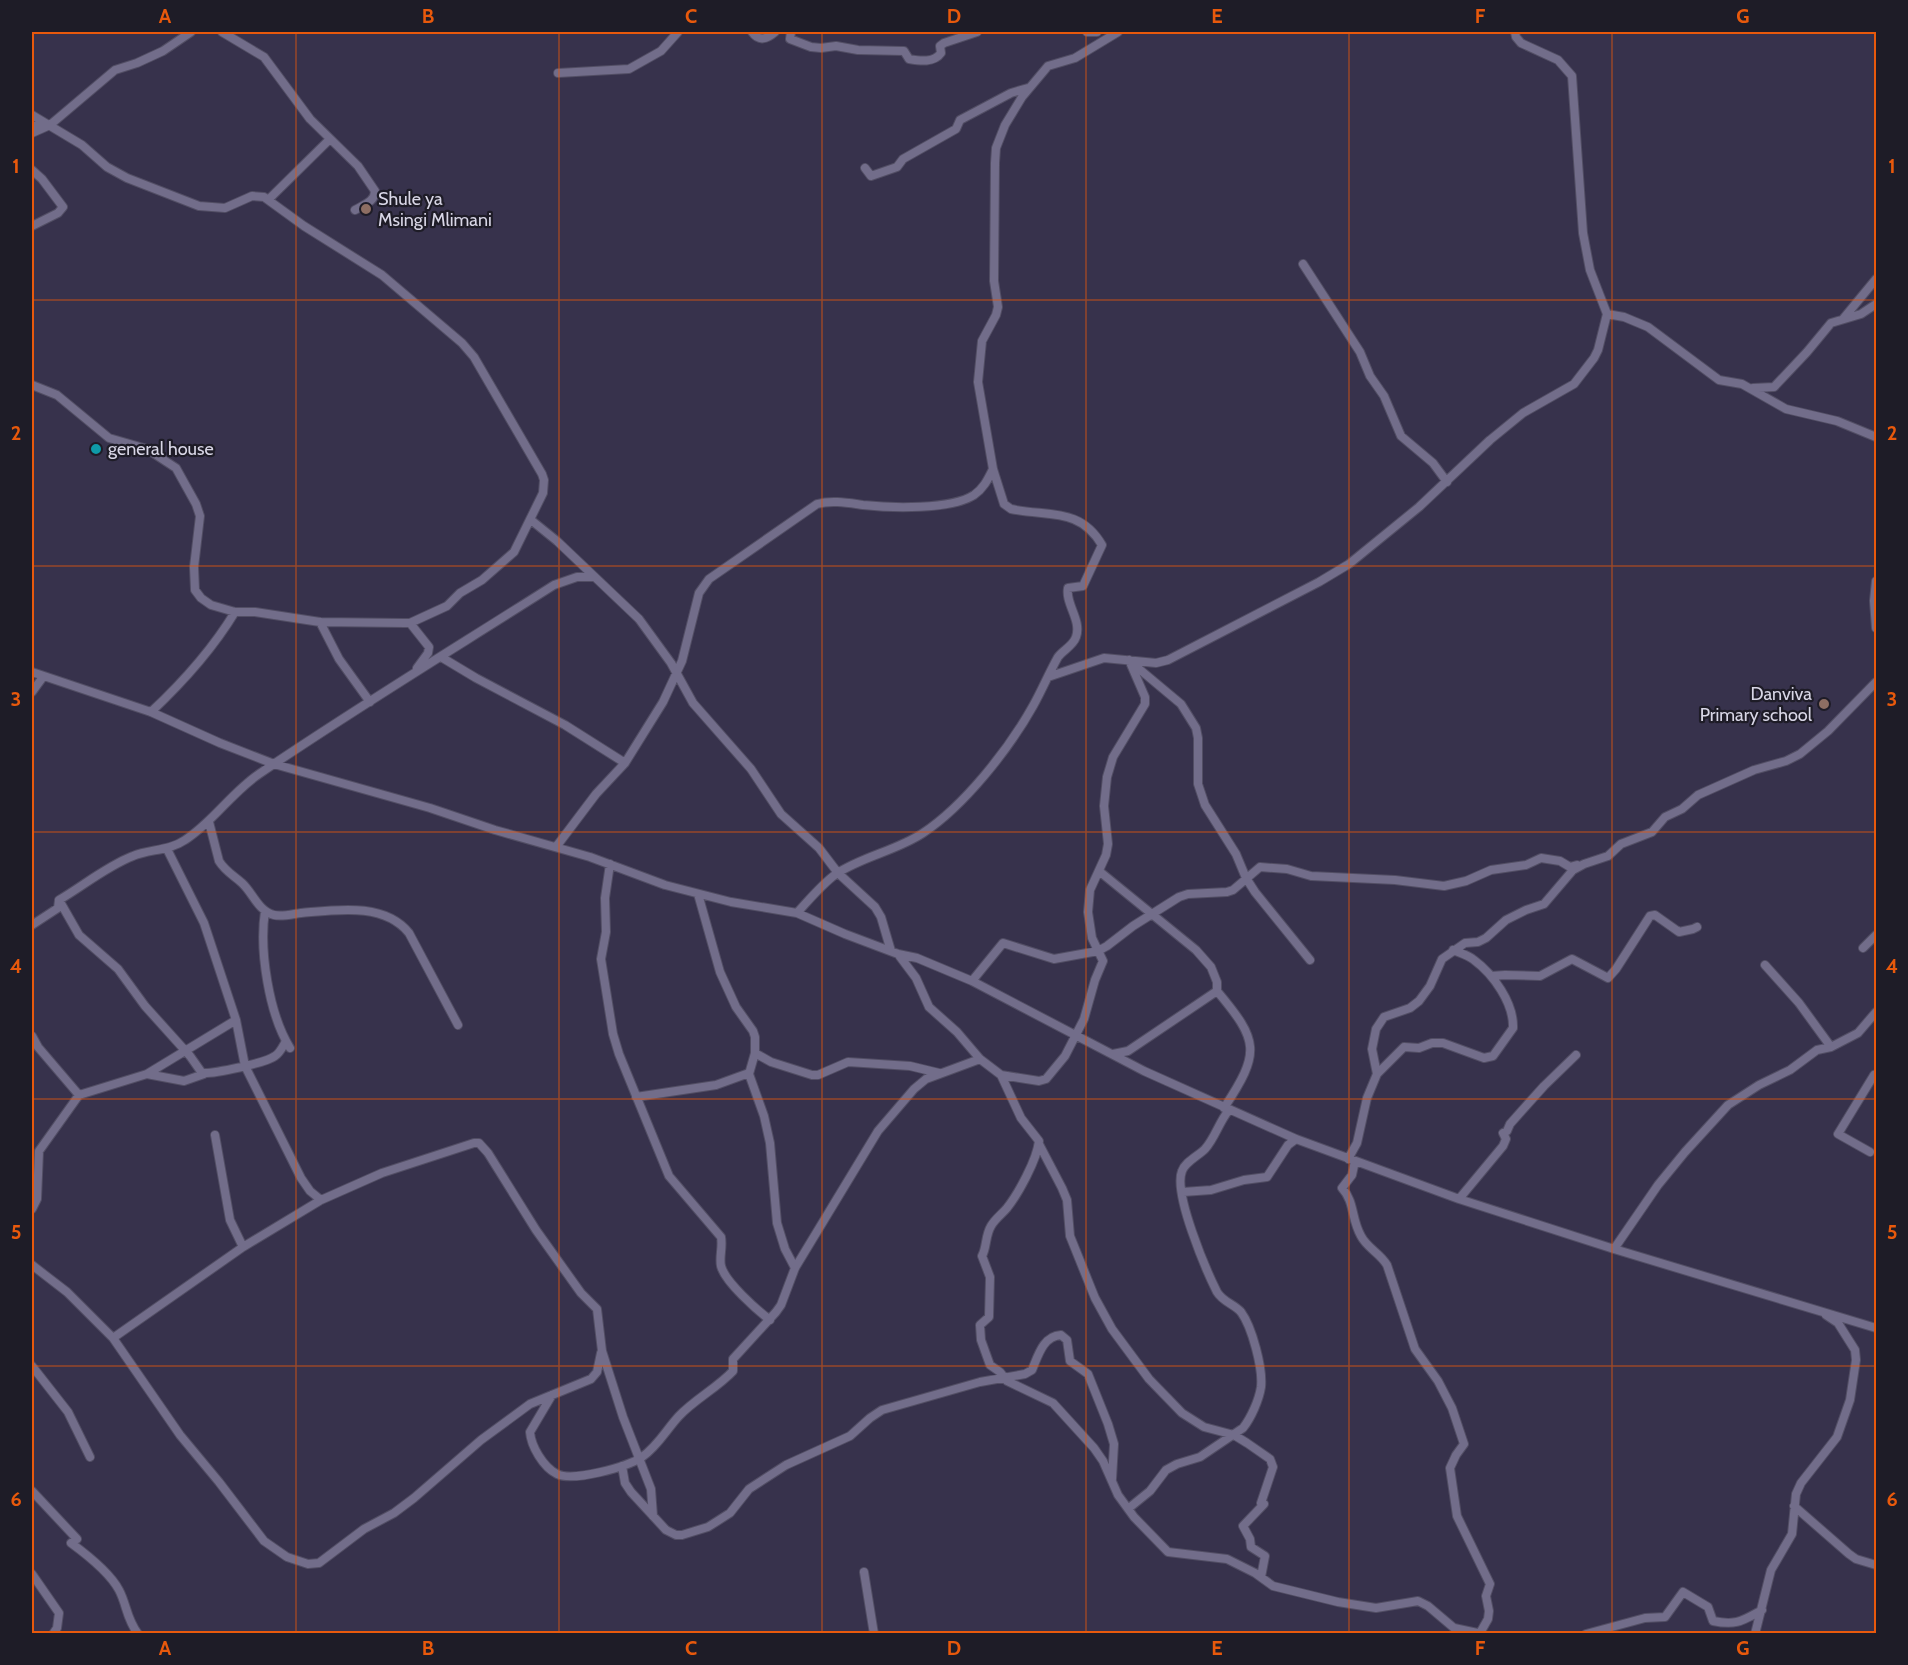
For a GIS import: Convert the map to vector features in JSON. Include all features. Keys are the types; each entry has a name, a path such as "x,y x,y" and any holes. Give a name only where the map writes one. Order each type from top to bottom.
{"street":[{"path":"32,133 50,125 108,74 163,51 191,32"},
{"path":"222,32 264,57 310,119 358,166 375,191 373,199 355,210"},
{"path":"558,73 628,69 661,51 678,32"},
{"path":"752,32 762,39 769,38 775,32"},
{"path":"791,32 790,39 811,47 836,46 858,50 904,51 909,59 922,61 937,58 941,53 940,46 944,43 977,32"},
{"path":"1087,32 1097,32"},
{"path":"797,913 838,873 912,839 952,810 987,771 1018,729 1061,654 1076,636 1075,617 1068,598 1068,588 1083,586 1102,545 1092,530 1076,519 1007,508 993,469 978,377 982,340 998,307 994,282 995,154 1005,125 1022,97 1048,66 1075,58 1118,32"},
{"path":"1048,677 1104,658 1156,663 1175,657 1319,582 1356,558 1447,482 1490,440 1523,413 1574,384 1598,350 1607,314 1590,270 1583,232 1572,76 1558,60 1521,43 1515,32"},
{"path":"865,168 871,176 897,167 903,159 956,129 960,120 1011,93 1030,87"},
{"path":"32,115 82,145 106,167 127,178 199,206 225,208 252,196 268,200 304,226 382,275 462,343 474,357 542,474 544,488 531,520 514,552 482,580 460,593 447,606 410,623 320,622 255,612 235,612 211,605 195,590 194,567 200,516 176,468 147,449 109,438 57,395 32,385"},
{"path":"32,126 50,125"},
{"path":"268,200 330,139"},
{"path":"32,170 42,179 63,207 58,213 32,226"},
{"path":"1303,264 1360,352 1370,376 1384,396 1401,436 1433,463 1447,482"},
{"path":"1843,319 1876,279"},
{"path":"1751,388 1769,388 1779,384 1828,326 1861,314 1876,304"},
{"path":"1607,314 1624,317 1648,327 1719,380 1742,384 1786,409 1837,421 1876,437"},
{"path":"556,847 596,794 625,763 663,702 682,661 699,592 703,585 817,504 828,502 888,507 960,502 980,490 993,469"},
{"path":"531,520 557,541 639,619 663,651 697,708 752,769 781,814 819,848 838,873 875,907 895,953 916,978 929,1007 957,1032 980,1059 1001,1075 1021,1118 1035,1134 1062,1188 1066,1200 1070,1236 1095,1299 1112,1329 1149,1379 1182,1413 1204,1427 1234,1436 1270,1459 1273,1467 1264,1488 1261,1503 1264,1504 1244,1526 1251,1539 1251,1547 1265,1557 1261,1577"},
{"path":"59,900 130,857 167,849 184,841 209,822 238,790 415,672 554,585 577,578 594,577"},
{"path":"1876,581 1874,601 1876,628"},
{"path":"151,712 183,682 216,642 235,612"},
{"path":"320,622 339,659 370,702"},
{"path":"410,623 429,646 428,653 415,672"},
{"path":"441,657 565,725 625,763"},
{"path":"1001,1075 1039,1081 1046,1079 1065,1056 1077,1035 1095,980 1102,966 1102,958 1089,926 1088,912 1090,890 1106,855 1108,844 1104,806 1107,777 1113,757 1145,704 1145,697 1129,660"},
{"path":"1129,660 1181,704 1196,728 1198,784 1202,799 1236,854 1246,878 1310,960"},
{"path":"32,672 151,712 274,764 430,808 698,894 797,913 846,934 895,953 917,958 972,981 1144,1071 1296,1139 1459,1199 1876,1328"},
{"path":"32,692 43,677"},
{"path":"972,981 1003,943 1054,959 1098,951 1179,897 1233,890 1260,867 1271,867 1311,876 1395,880 1444,886 1491,870 1526,865 1541,858 1560,861 1570,867 1584,864 1608,856 1621,843 1652,832 1664,819 1682,809 1698,795 1754,770 1786,761 1800,754 1828,731 1876,682"},
{"path":"209,822 222,866 242,883 266,911 280,916 342,910 384,915 398,922 409,933 458,1025"},
{"path":"167,849 204,923 236,1020 245,1066 301,1178 310,1191 321,1200"},
{"path":"610,864 605,893 606,932 601,959 613,1034 669,1176 721,1237 720,1264 724,1273 752,1305 770,1320"},
{"path":"1377,1074 1372,1049 1380,1022 1384,1017 1410,1008 1419,1000 1430,986 1442,958 1465,943 1482,941 1506,920 1544,904 1573,870 1584,864"},
{"path":"1099,871 1196,950 1205,960 1217,982 1217,991 1242,1021 1251,1045 1251,1054 1238,1086 1209,1144 1182,1169 1181,1177 1183,1202 1197,1249 1217,1292 1224,1301 1239,1310 1252,1336 1258,1361 1260,1390 1248,1421 1234,1436 1200,1458 1177,1464 1166,1470 1150,1491 1129,1508"},
{"path":"698,894 720,972 736,1007 753,1031 755,1053 749,1073 764,1116 770,1143 777,1223 785,1249 795,1268"},
{"path":"32,925 58,908 59,900"},
{"path":"59,900 79,935 118,969 145,1006 204,1074"},
{"path":"266,911 263,925 268,990 290,1048"},
{"path":"1491,976 1540,976 1572,959 1608,978 1650,916 1655,915 1679,932 1698,927"},
{"path":"1863,948 1876,935"},
{"path":"1039,1144 1018,1191 1007,1208 991,1225 986,1236 985,1251 982,1256 990,1277 989,1317 980,1325 981,1340 990,1365 1007,1381 1053,1403 1094,1448 1103,1461 1112,1484 1134,1516 1168,1552 1227,1559 1278,1588 1338,1602 1376,1608 1418,1601 1428,1606 1454,1628 1481,1633 1488,1619 1486,1596 1490,1584 1457,1516 1454,1484 1450,1473 1452,1463 1464,1444 1452,1408 1438,1381 1416,1349 1387,1265 1382,1256 1364,1241 1353,1217 1350,1197 1342,1188 1352,1175 1351,1160 1364,1110 1377,1074 1405,1047 1419,1048 1432,1043 1443,1043 1484,1058 1493,1056 1513,1028 1511,1010 1491,976 1474,959 1453,950"},
{"path":"1765,965 1799,1003 1831,1047"},
{"path":"1113,1054 1128,1051 1217,991"},
{"path":"1614,1248 1658,1185 1728,1105 1759,1085 1790,1070 1817,1050 1831,1047 1858,1033 1876,1012"},
{"path":"32,1209 37,1199 39,1151 79,1095 147,1074 236,1020"},
{"path":"32,1036 38,1047 79,1095"},
{"path":"147,1074 184,1081 275,1057 286,1041"},
{"path":"755,1053 771,1062 812,1075 818,1075 848,1062 905,1066 939,1073"},
{"path":"1459,1199 1503,1146 1506,1139 1503,1133 1508,1131 1510,1124 1576,1055"},
{"path":"552,1395 530,1432 533,1446 551,1470 564,1476 581,1475 622,1466 640,1458 660,1442 680,1416 733,1371 733,1359 781,1305 795,1268 878,1131 914,1089 926,1079 980,1059"},
{"path":"636,1097 716,1085 749,1073"},
{"path":"1870,1152 1838,1134 1874,1075 1876,1076"},
{"path":"215,1136 230,1220 243,1247"},
{"path":"1183,1192 1211,1190 1244,1180 1267,1177 1288,1144 1296,1139"},
{"path":"113,1338 243,1247 321,1200 390,1170 479,1143 488,1153 541,1238 581,1293 597,1309 602,1351 621,1411 651,1489 653,1516"},
{"path":"32,1264 68,1292 113,1338 180,1435 264,1542 287,1557 308,1564 319,1563 364,1529 394,1513 481,1440 530,1404 591,1379 597,1372 602,1351"},
{"path":"1755,1634 1771,1570 1792,1534 1796,1494 1801,1483 1831,1446 1843,1424 1850,1400 1856,1360 1855,1350 1838,1323 1823,1312"},
{"path":"622,1466 628,1488 666,1530 676,1535 703,1529 730,1513 749,1489 786,1465 850,1436 882,1410 1003,1377 1025,1374 1032,1370 1044,1343 1055,1335 1061,1335 1065,1337 1070,1361 1088,1374 1111,1434 1114,1444 1112,1484"},
{"path":"32,1366 70,1415 90,1457"},
{"path":"32,1491 77,1539 71,1543 85,1553 115,1584 121,1594 129,1621 138,1634"},
{"path":"1794,1506 1849,1554 1876,1565"},
{"path":"864,1572 874,1634"},
{"path":"32,1574 59,1613 57,1628 53,1634"},
{"path":"1586,1634 1645,1618 1665,1617 1683,1592 1708,1607 1713,1622 1730,1624 1762,1610"}],"place":[{"name":"Shule ya Msingi Mlimani","path":"366,209"},
{"name":"general house","path":"96,449"},
{"name":"Danviva Primary school","path":"1824,704"}]}
